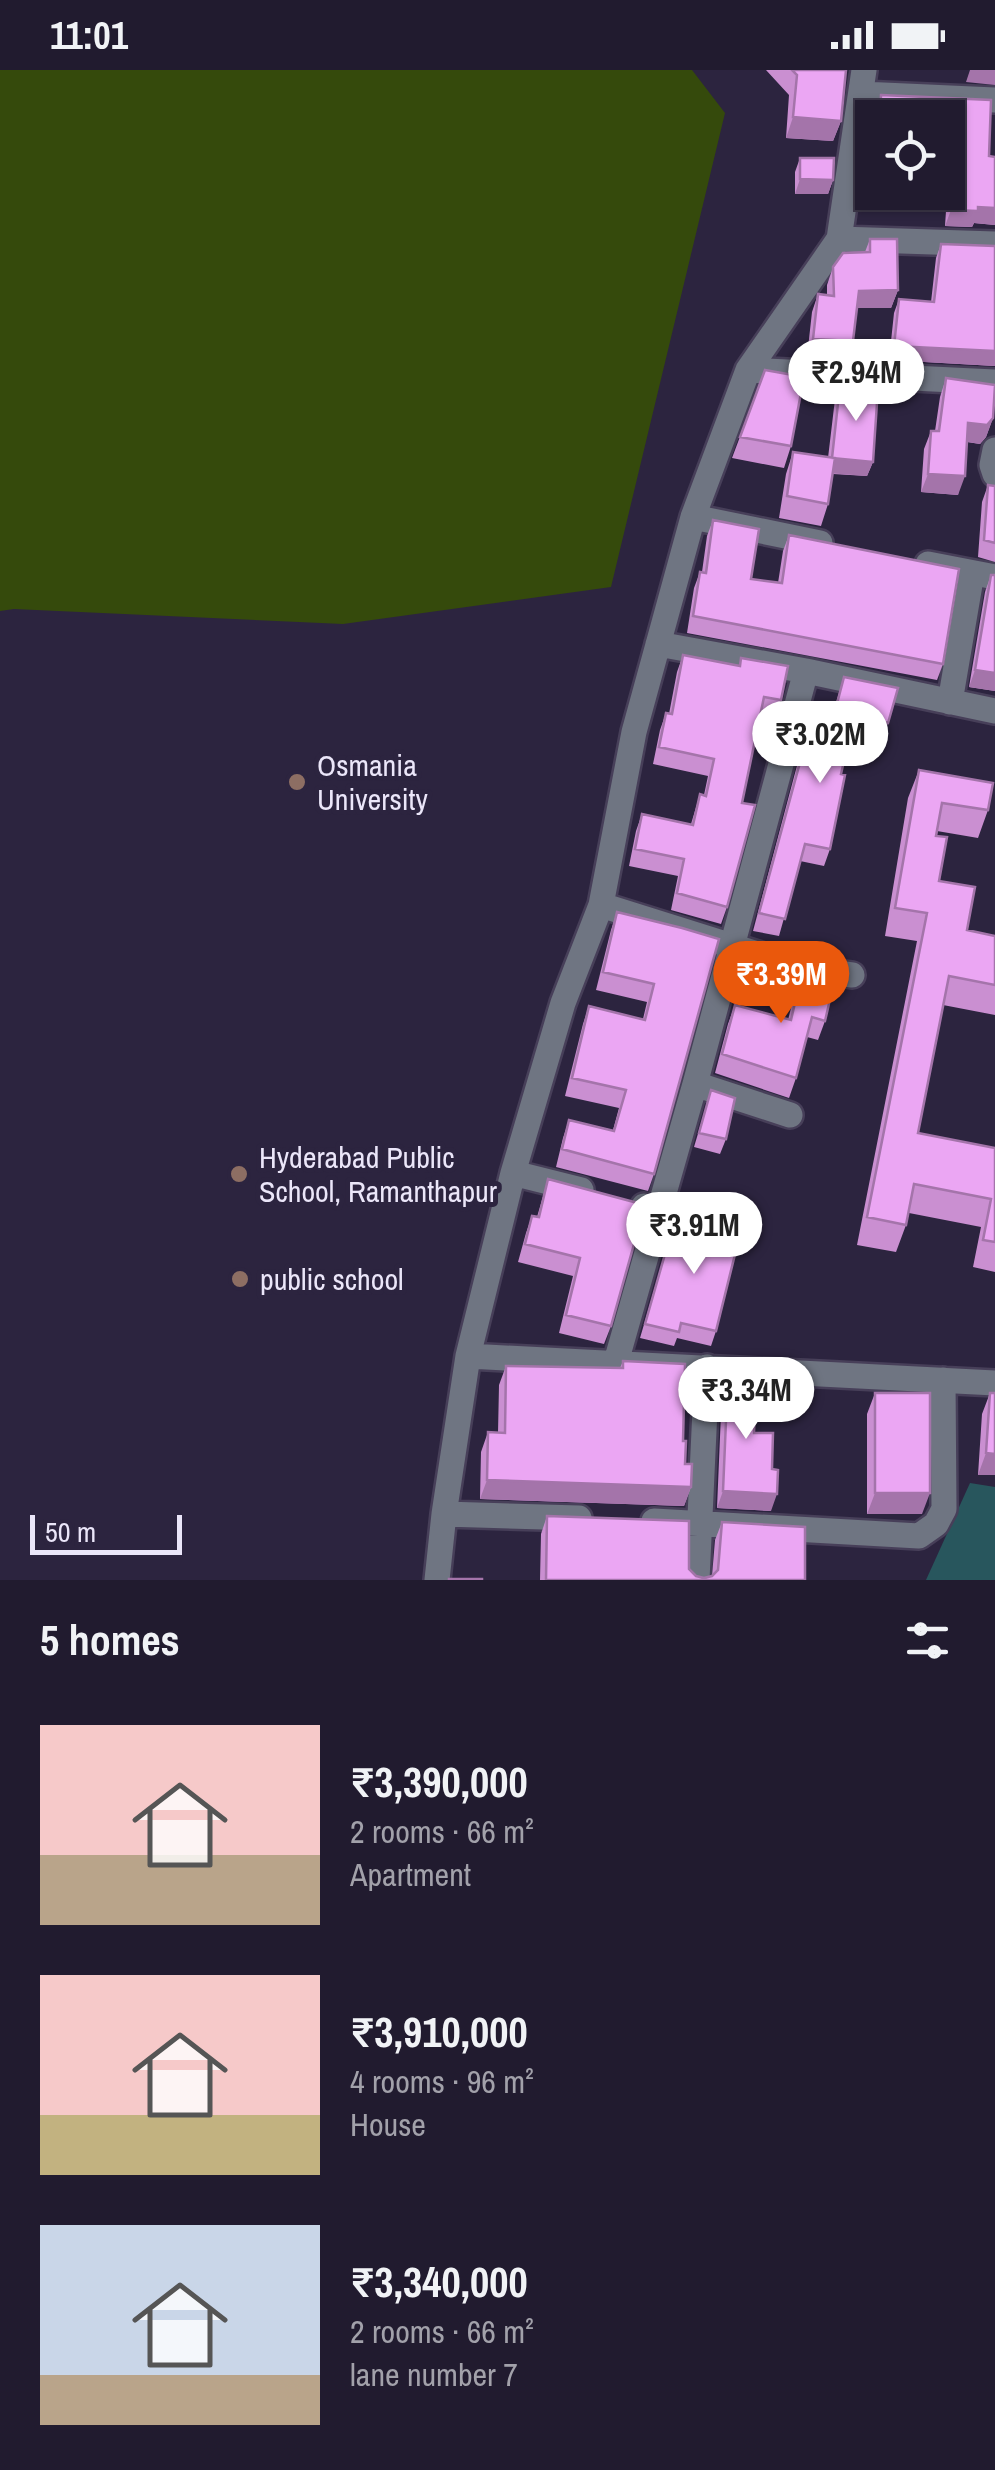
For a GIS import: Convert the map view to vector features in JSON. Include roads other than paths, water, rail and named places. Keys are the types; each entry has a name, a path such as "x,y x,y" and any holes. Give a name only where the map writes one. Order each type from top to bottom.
{"street":[{"path":"438,1580 468,1356 513,1173 563,1003 600,904 634,732 693,517 748,370 839,239 862,82 995,100"},
{"path":"839,239 995,244"},
{"path":"748,370 995,382"},
{"path":"995,450 995,474"},
{"path":"693,517 842,547"},
{"path":"898,558 984,575 950,702"},
{"path":"658,644 995,710"},
{"path":"616,1362 806,671"},
{"path":"600,904 802,968 852,975"},
{"path":"694,1084 790,1115"},
{"path":"513,1173 716,1226"},
{"path":"468,1356 995,1383"},
{"path":"697,1580 707,1367"},
{"path":"444,1514 700,1522 919,1536 936,1524 944,1509 944,1380"}],"place":[{"name":"Osmania University","path":"297,782"},
{"name":"Hyderabad Public School, Ramanthapur","path":"239,1174"},
{"name":"public school","path":"240,1279"}]}
